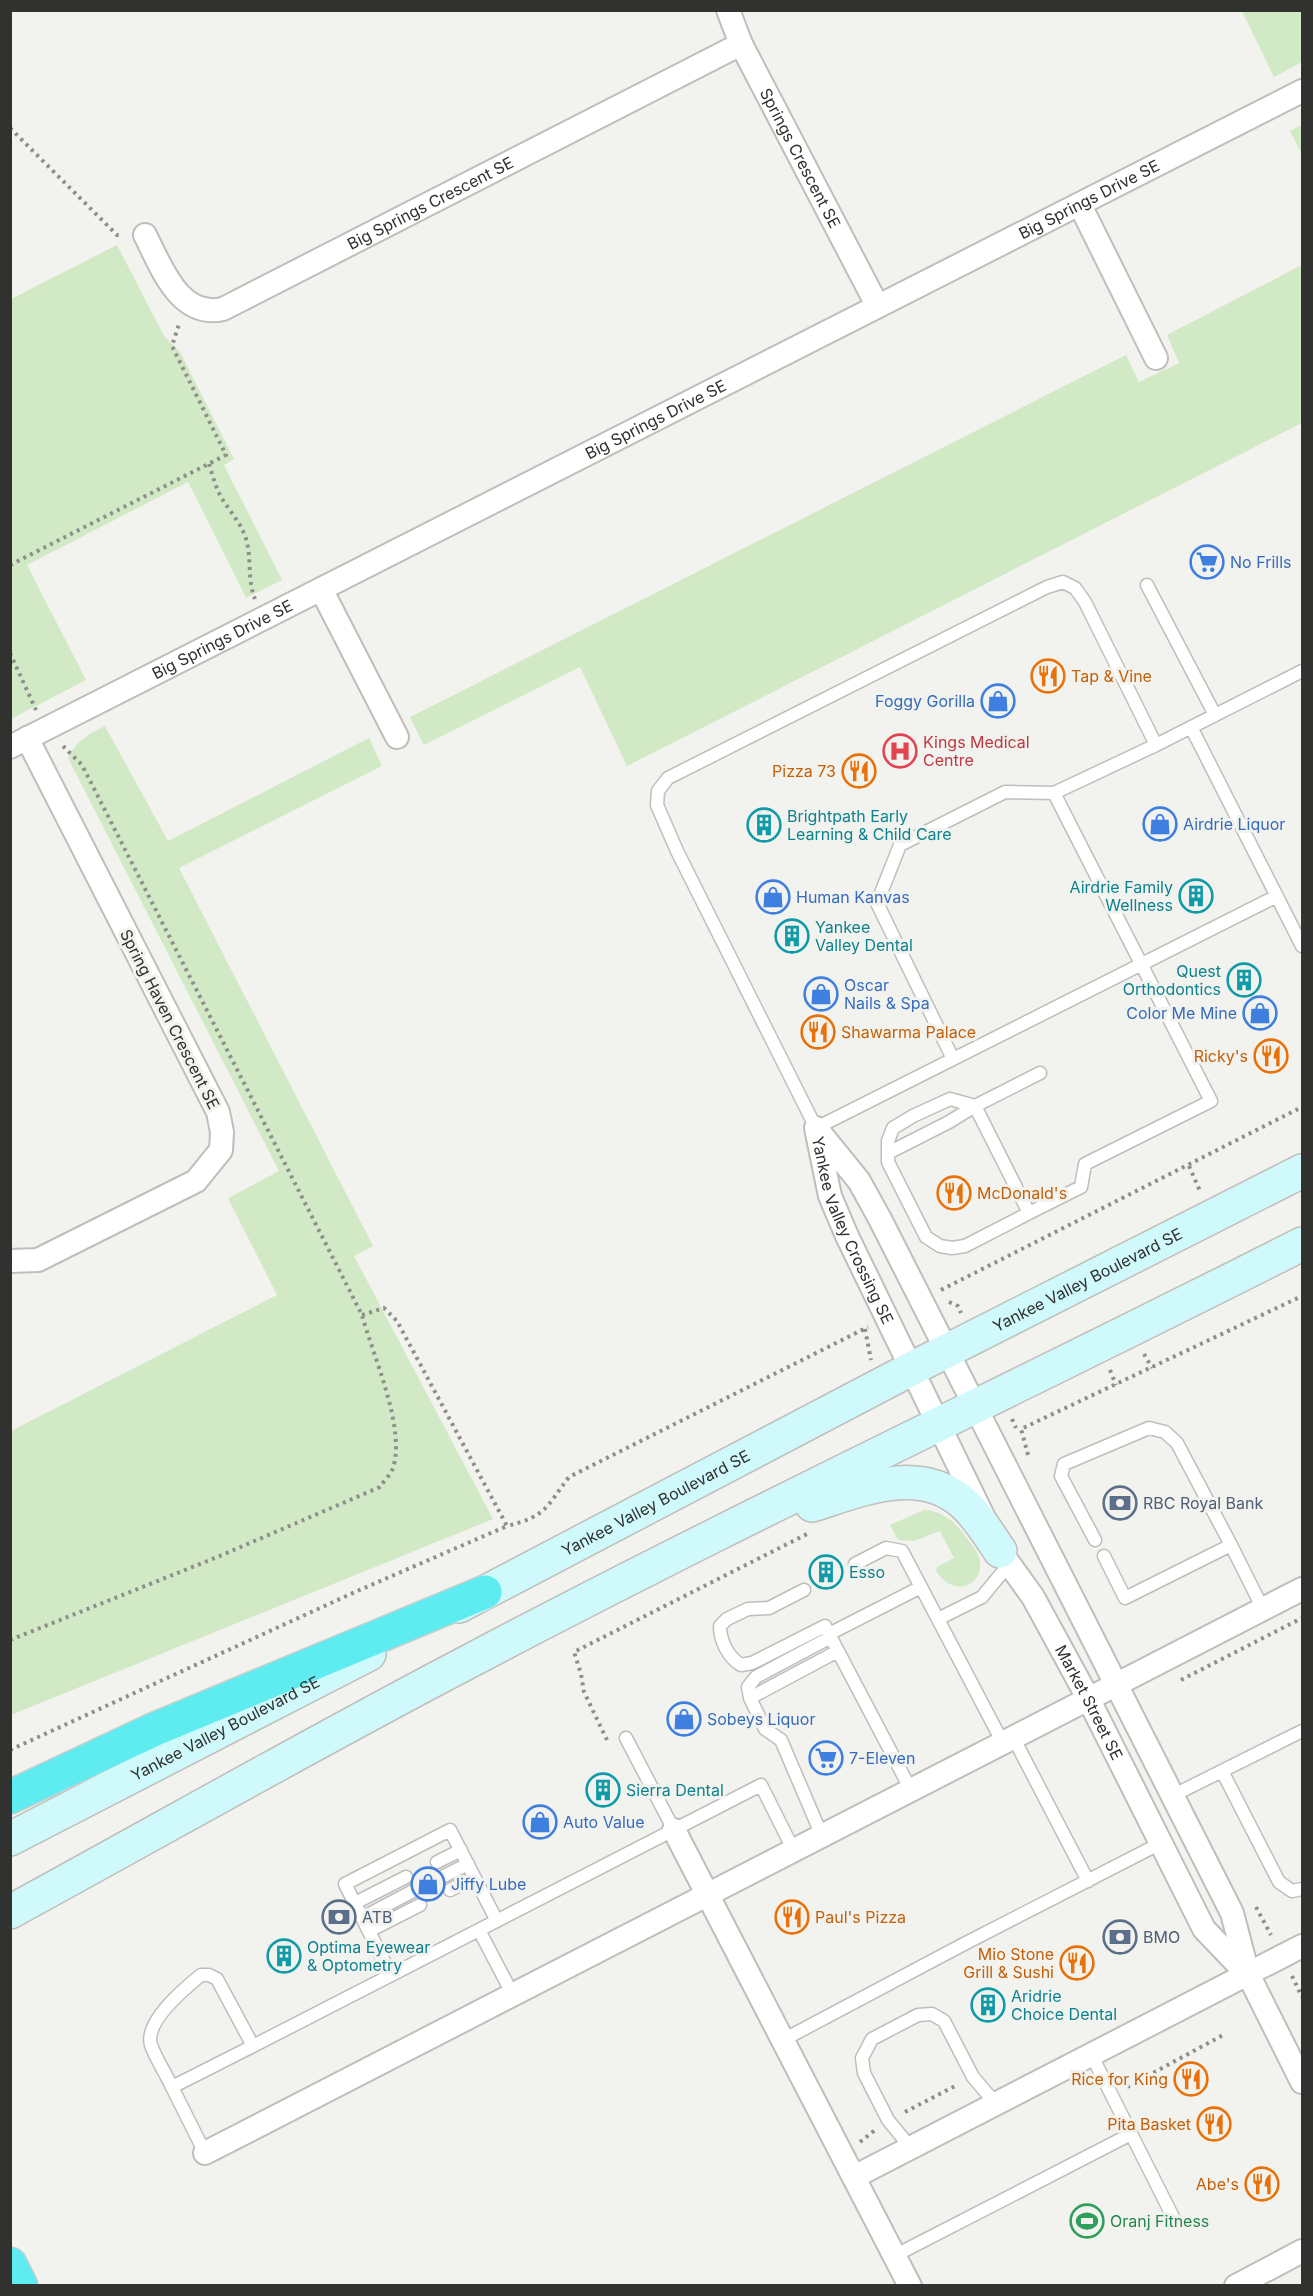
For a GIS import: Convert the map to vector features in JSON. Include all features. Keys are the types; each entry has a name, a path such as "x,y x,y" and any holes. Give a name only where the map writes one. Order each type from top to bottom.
{"highway":[{"path":"10,1797 155,1729 485,1592"},
{"path":"10,2264 21,2286"}],"main road":[{"name":"Yankee Valley Boulevard SE","path":"10,1839 911,1369 1302,1171"},
{"path":"10,1912 465,1663 702,1542 1302,1244"},
{"path":"702,1542 875,1485 905,1482 924,1483 948,1491 977,1518 1005,1557"}],"street":[{"name":"Springs Crescent SE","path":"728,10 741,44 877,305"},
{"name":"Big Springs Crescent SE","path":"145,235 173,289 185,300 210,312 223,309 741,44"},
{"name":"Big Springs Drive SE","path":"19,743 1302,91"},
{"path":"1080,205 1156,358"},
{"path":"321,589 397,738"},
{"name":"Spring Haven Crescent SE","path":"10,1261 38,1260 196,1181 221,1150 222,1132 218,1112 19,743"},
{"name":"Yankee Valley Crossing SE","path":"816,1128 859,1181 975,1407"},
{"name":"Yankee Valley Crossing SE","path":"816,1128 830,1196 846,1236 939,1425"},
{"name":"Market Street SE","path":"975,1407 1232,1913 1248,1974 1302,2082"},
{"name":"Market Street SE","path":"939,1425 1005,1557 1034,1597 1088,1698 1204,1929 1248,1974"},
{"path":"205,2153 514,1997 1302,1589"},
{"path":"674,1830 910,2286"},
{"path":"854,2177 1302,1946"},
{"path":"1236,2286 1302,2251"}],"lane":[{"path":"1156,745 1085,602 1075,588 1063,582 1047,587 668,778 658,791 657,805 816,1128 1277,896"},
{"path":"1147,585 1215,715"},
{"path":"953,1059 877,903 900,844 1005,792 1054,793 1156,745 1302,671"},
{"path":"1191,727 1302,946"},
{"path":"1029,1213 975,1106 950,1099 893,1128 888,1141 888,1162 926,1237 940,1246 952,1248 965,1246 1081,1187 1085,1164 1211,1101 1054,793"},
{"path":"888,1153 1040,1074"},
{"path":"1095,1540 1061,1476 1064,1464 1149,1428 1165,1432 1177,1443 1263,1609"},
{"path":"1104,1557 1125,1598 1231,1545"},
{"path":"855,1564 886,1548 902,1551 938,1619 1088,1881"},
{"path":"938,1619 982,1597 1005,1557"},
{"path":"822,1836 781,1740 765,1729 750,1698 748,1687 756,1677 921,1587"},
{"path":"804,1590 769,1608 748,1609 727,1619 720,1626 720,1637 732,1660 741,1665 752,1663 825,1626 911,1790"},
{"path":"750,1698 838,1651"},
{"path":"1172,1796 1302,1731"},
{"path":"626,1738 674,1830"},
{"path":"1222,1771 1279,1882 1292,1891 1302,1889"},
{"path":"172,2087 761,1785 794,1851"},
{"path":"392,1975 345,1884 450,1830 497,1921"},
{"path":"783,2040 1161,1844"},
{"path":"437,1862 461,1850"},
{"path":"444,1876 468,1864"},
{"path":"355,1903 406,1877"},
{"path":"450,1890 475,1878"},
{"path":"362,1917 413,1892"},
{"path":"369,1931 420,1905"},
{"path":"479,1930 514,1997"},
{"path":"205,2153 151,2044 150,2035 157,2020 170,2003 201,1975 209,1975 218,1979 253,2046"},
{"path":"911,2148 888,2120 864,2073 862,2058 872,2039 890,2029 918,2015 932,2014 944,2021 973,2077 996,2104"},
{"path":"1091,2054 1175,2221"},
{"path":"894,2256 1131,2134"}],"path":[{"path":"10,128 117,235 145,235"},
{"path":"10,565 226,455 172,346 185,300"},
{"path":"209,464 220,494 246,536 252,592 263,619"},
{"path":"10,1640 215,1558 380,1487 393,1468 396,1437 390,1407 362,1315 82,765"},
{"path":"937,1292 1302,1107"},
{"path":"1189,1166 1200,1191 1190,1195"},
{"path":"362,1315 384,1308 397,1321 507,1526"},
{"path":"10,1750 344,1597 507,1526 528,1521 542,1514 569,1477 865,1328"},
{"path":"1136,1358 1145,1354 1152,1368"},
{"path":"1116,1385 1109,1370 1118,1366"},
{"path":"610,1746 584,1692 574,1652 817,1529"},
{"path":"1179,1681 1302,1618"},
{"path":"1290,1971 1302,1997"},
{"path":"1126,2088 1225,2034"},
{"path":"855,2146 888,2120 973,2077"}],"green space":[{"path":"1242,11 1302,11 1302,62 1274,77"},
{"path":"1302,125 1302,155 1290,131"},
{"path":"117,245 164,336 180,352 234,459 224,465 282,580 246,598 188,482 27,565 86,680 11,719 11,299"},
{"path":"1302,265 1302,423 627,766 580,667 424,745 410,717 1126,355 1139,382 1179,363 1167,335"},
{"path":"105,726 168,841 369,738 382,766 179,868 373,1246 354,1256 493,1519 11,1715 11,1431 277,1295 228,1198 279,1171 68,758 83,739"},
{"path":"924,1510 936,1512 950,1520 974,1548 979,1557 980,1567 978,1575 967,1585 951,1585 943,1580 936,1571 937,1567 954,1558 940,1531 914,1541 898,1540 890,1525"}],"place":[{"name":"No Frills","path":"1207,562"},
{"name":"Tap & Vine","path":"1048,676"},
{"name":"Foggy Gorilla","path":"998,701"},
{"name":"Kings Medical Centre","path":"900,751"},
{"name":"Pizza 73","path":"859,771"},
{"name":"Airdrie Liquor","path":"1160,824"},
{"name":"Brightpath Early Learning & Child Care","path":"764,825"},
{"name":"Airdrie Family Wellness","path":"1196,896"},
{"name":"Human Kanvas","path":"773,897"},
{"name":"Yankee Valley Dental","path":"792,936"},
{"name":"Quest Orthodontics","path":"1244,980"},
{"name":"Oscar Nails & Spa","path":"821,994"},
{"name":"Color Me Mine","path":"1260,1013"},
{"name":"Shawarma Palace","path":"818,1032"},
{"name":"Ricky's","path":"1271,1056"},
{"name":"McDonald's","path":"954,1193"},
{"name":"RBC Royal Bank","path":"1120,1503"},
{"name":"Esso","path":"826,1572"},
{"name":"Sobeys Liquor","path":"684,1719"},
{"name":"7-Eleven","path":"826,1758"},
{"name":"Sierra Dental","path":"603,1790"},
{"name":"Auto Value","path":"540,1822"},
{"name":"Jiffy Lube","path":"428,1884"},
{"name":"ATB","path":"339,1917"},
{"name":"Paul's Pizza","path":"792,1917"},
{"name":"BMO","path":"1120,1937"},
{"name":"Optima Eyewear & Optometry","path":"284,1956"},
{"name":"Mio Stone Grill & Sushi","path":"1077,1963"},
{"name":"Aridrie Choice Dental","path":"988,2005"},
{"name":"Rice for King","path":"1191,2079"},
{"name":"Pita Basket","path":"1214,2124"},
{"name":"Abe's","path":"1262,2184"},
{"name":"Oranj Fitness","path":"1087,2221"}]}
